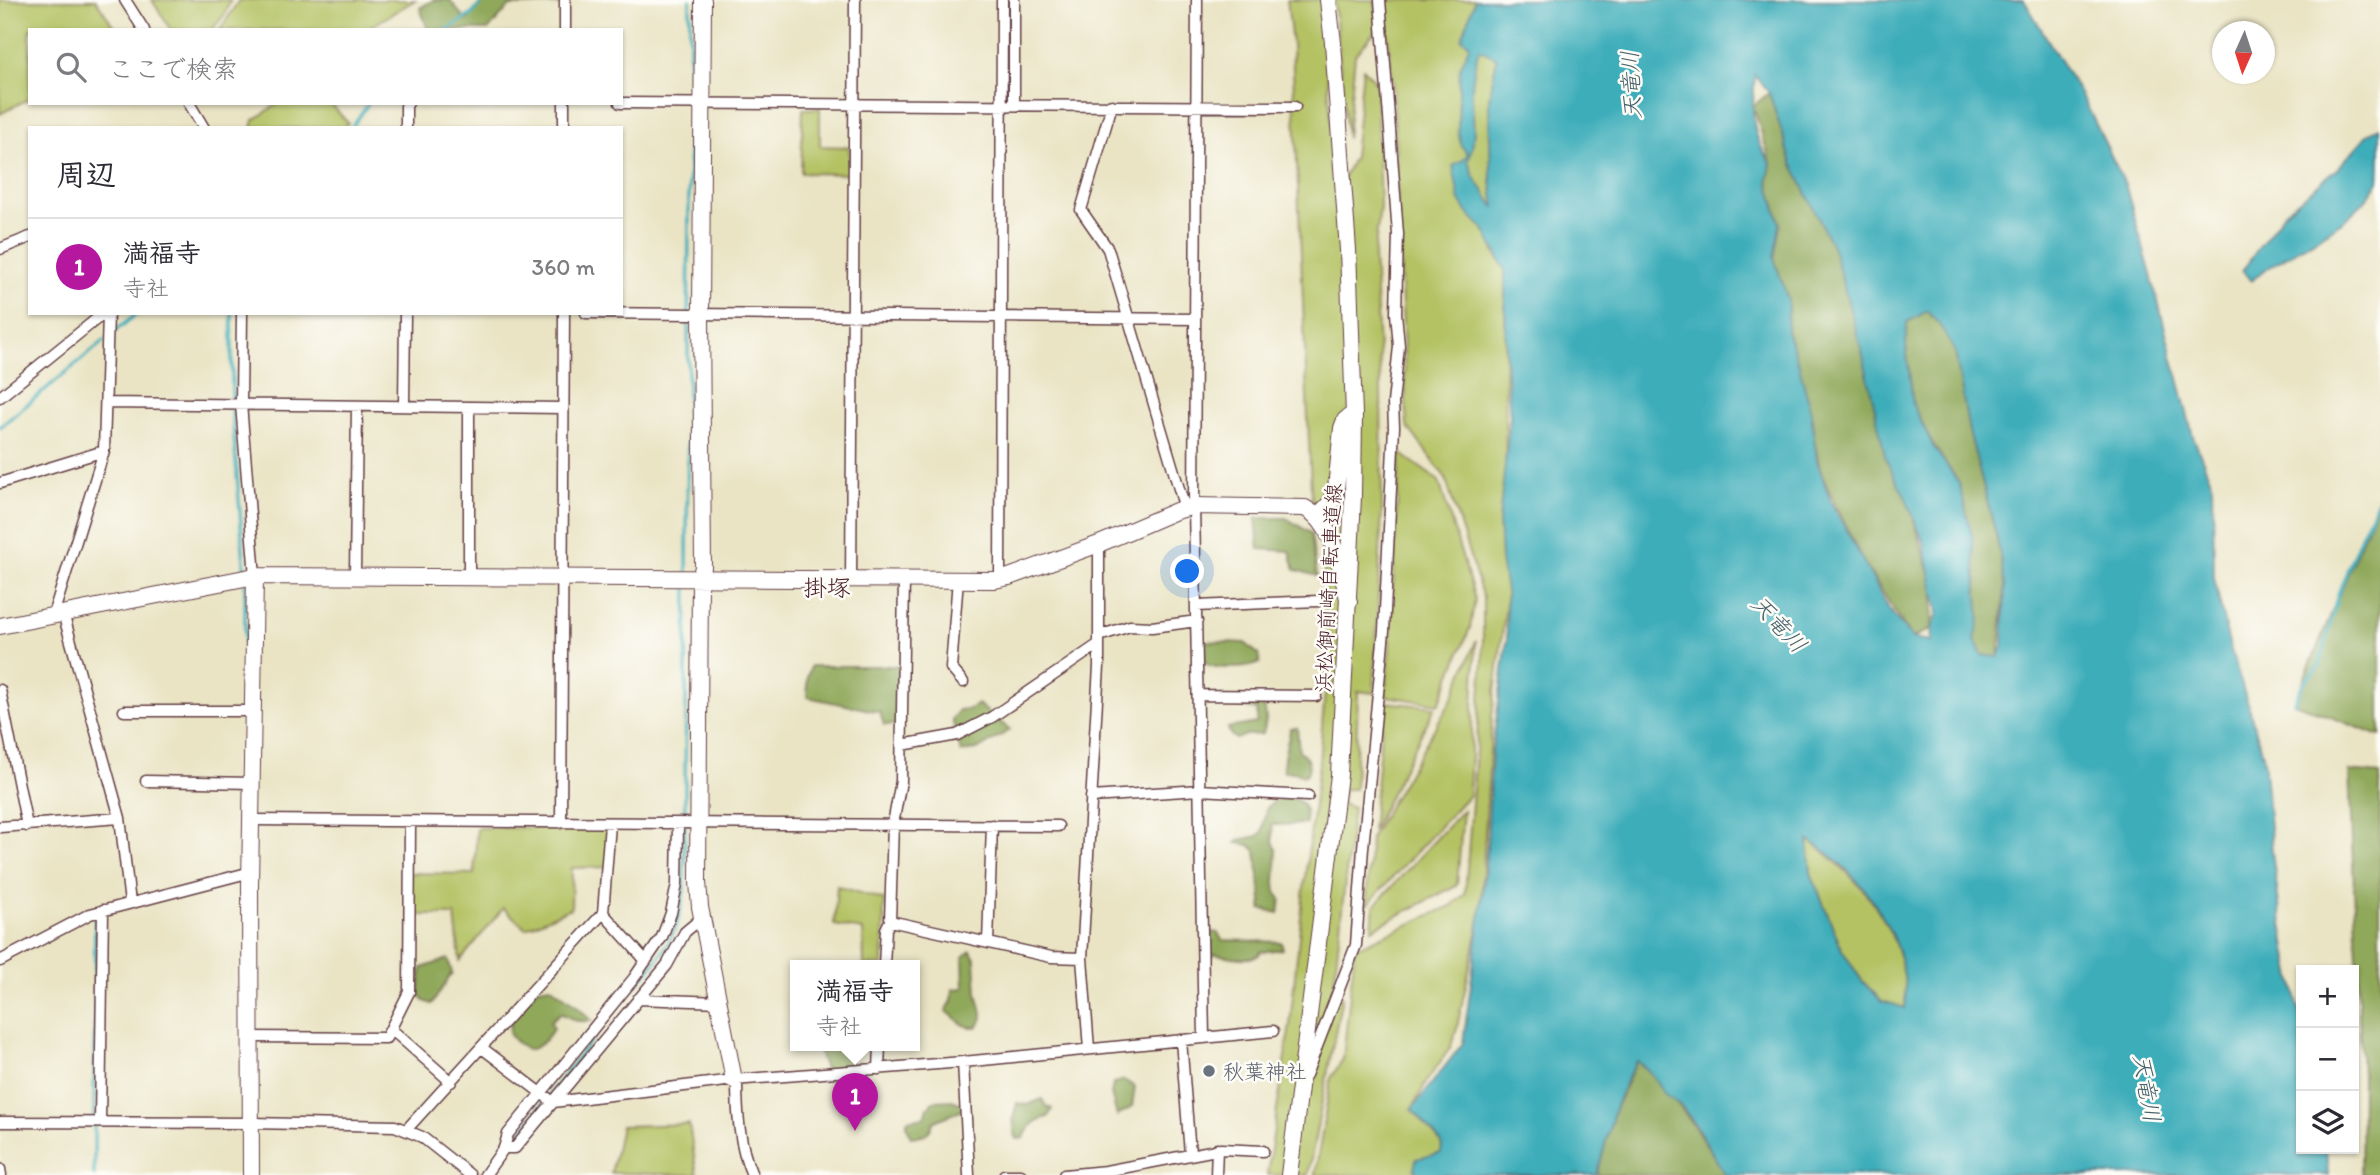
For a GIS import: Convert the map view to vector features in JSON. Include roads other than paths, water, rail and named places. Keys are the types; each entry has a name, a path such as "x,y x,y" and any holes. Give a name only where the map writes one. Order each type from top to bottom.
{"street":[{"path":"125,0 143,28"},
{"path":"565,0 565,28"},
{"path":"703,0 703,567 700,579 698,882 735,1080 744,1156 752,1175"},
{"path":"850,579 855,0"},
{"path":"1000,579 1002,0"},
{"path":"1014,0 1014,105"},
{"path":"1197,0 1195,319 1189,508 1197,621 1204,1038"},
{"name":"浜松御前崎自転車道線","path":"1289,1175 1339,775 1353,497 1354,413 1348,250 1328,0"},
{"path":"1300,1091 1356,945 1384,631 1393,403 1399,346 1396,313 1398,234 1380,0"},
{"path":"623,103 1294,107"},
{"path":"190,105 203,126"},
{"path":"406,126 408,105"},
{"path":"564,105 564,126"},
{"path":"1112,105 1081,209 1108,249 1189,508"},
{"path":"0,249 28,238"},
{"path":"623,313 1195,319"},
{"path":"0,397 103,315"},
{"path":"106,315 104,451 58,614 120,818 130,903"},
{"path":"243,315 242,404 255,576 251,1175"},
{"path":"404,406 405,315"},
{"path":"561,823 564,315"},
{"path":"106,403 563,408"},
{"path":"355,576 357,406"},
{"path":"469,407 469,576"},
{"path":"1318,516 1332,501 1336,489 1342,428 1345,420 1354,413"},
{"path":"0,483 104,451"},
{"path":"0,626 255,576 1000,579 1189,508 1306,508 1318,516 1330,534 1349,602"},
{"path":"1089,1049 1082,958 1099,640 1099,544"},
{"path":"884,960 886,929 890,921 893,824 901,781 904,579"},
{"path":"958,579 951,668 963,682"},
{"path":"1196,606 1319,601"},
{"path":"902,745 957,735 992,717 1099,640 1130,626 1152,627 1197,621"},
{"path":"0,690 27,826"},
{"path":"1198,695 1316,696"},
{"path":"124,711 254,711"},
{"path":"146,781 253,783"},
{"path":"1091,797 1200,790 1308,796"},
{"path":"0,827 120,818"},
{"path":"253,820 1058,826"},
{"path":"251,1037 386,1038 409,992 410,822"},
{"path":"407,1129 603,914 610,824"},
{"path":"485,1175 504,1148 508,1134 646,961 662,937 671,913 677,884 678,824"},
{"path":"988,943 992,825"},
{"path":"0,961 103,909 251,872"},
{"path":"100,1122 103,909"},
{"path":"603,914 646,961"},
{"path":"504,1148 515,1148 667,965 685,932 703,917"},
{"path":"890,921 1051,957 1082,958"},
{"path":"638,999 720,1002"},
{"path":"391,1029 451,1082"},
{"path":"482,1048 552,1102 735,1080 963,1062 1273,1031"},
{"path":"1181,1040 1190,1154"},
{"path":"879,1069 880,1051"},
{"path":"963,1062 969,1175"},
{"path":"0,1122 395,1126 422,1136 470,1175"},
{"path":"1216,1175 1217,1149"},
{"path":"1064,1175 1106,1171 1217,1149 1263,1151"},
{"path":"0,1169 1,1175"},
{"path":"1004,1175 1021,1175"}],"water":[{"name":"天竜川","path":"1475,0 2024,0 2086,104 2125,184 2193,436 2213,486 2214,577 2228,640 2264,758 2278,897 2296,996 2296,1154 2326,1154 2328,1175 1725,1175 1682,1107 1665,1094 1652,1074 1637,1061 1618,1102 1597,1175 1419,1175 1414,1169 1416,1159 1441,1153 1442,1143 1412,1109 1463,1043 1480,918 1492,752 1507,641 1506,591 1499,520 1510,417 1505,270 1484,229 1467,212 1459,199 1453,166 1468,153 1461,146 1458,130 1460,68 1470,44 1462,39","holes":["1479,49 1497,58 1489,99 1491,181 1495,208 1474,177 1468,160 1474,135 1472,87","1755,75 1769,93 1792,163 1833,248 1863,355 1886,460 1905,496 1924,543 1938,612 1931,641 1912,638 1890,611 1831,502 1817,461 1811,413 1787,331 1788,300 1774,258 1780,224 1768,181 1771,163 1755,131","1927,311 1939,324 1955,351 1969,431 1997,538 2005,584 2003,646 1999,657 1982,655 1975,640 1980,619 1972,535 1959,483 1933,446 1913,405 1906,346 1907,322","1808,840 1847,870 1879,911 1900,959 1905,983 1905,1008 1882,1001 1862,981 1842,950 1811,873"]},
{"path":"2380,127 2379,181 2367,198 2338,225 2252,280 2242,271 2284,213 2339,167 2367,135"}],"waterway":[{"path":"449,28 471,15 484,0"},
{"path":"687,572 690,0"},
{"path":"352,126 368,105"},
{"path":"109,336 135,315"},
{"path":"232,315 232,411 245,575"},
{"path":"0,427 104,341"},
{"path":"2294,703 2304,682 2320,665 2338,594 2380,496"},
{"path":"245,582 245,694"},
{"path":"622,1001 667,945 677,924 684,891 687,583"},
{"path":"94,1175 95,918 98,917"},
{"path":"510,1145 600,1029"}],"place":[{"name":"秋葉神社","path":"1209,1071"},
{"name":"満福寺","path":"855,1131"}],"district":[{"name":"掛塚","path":"827,587"}]}
